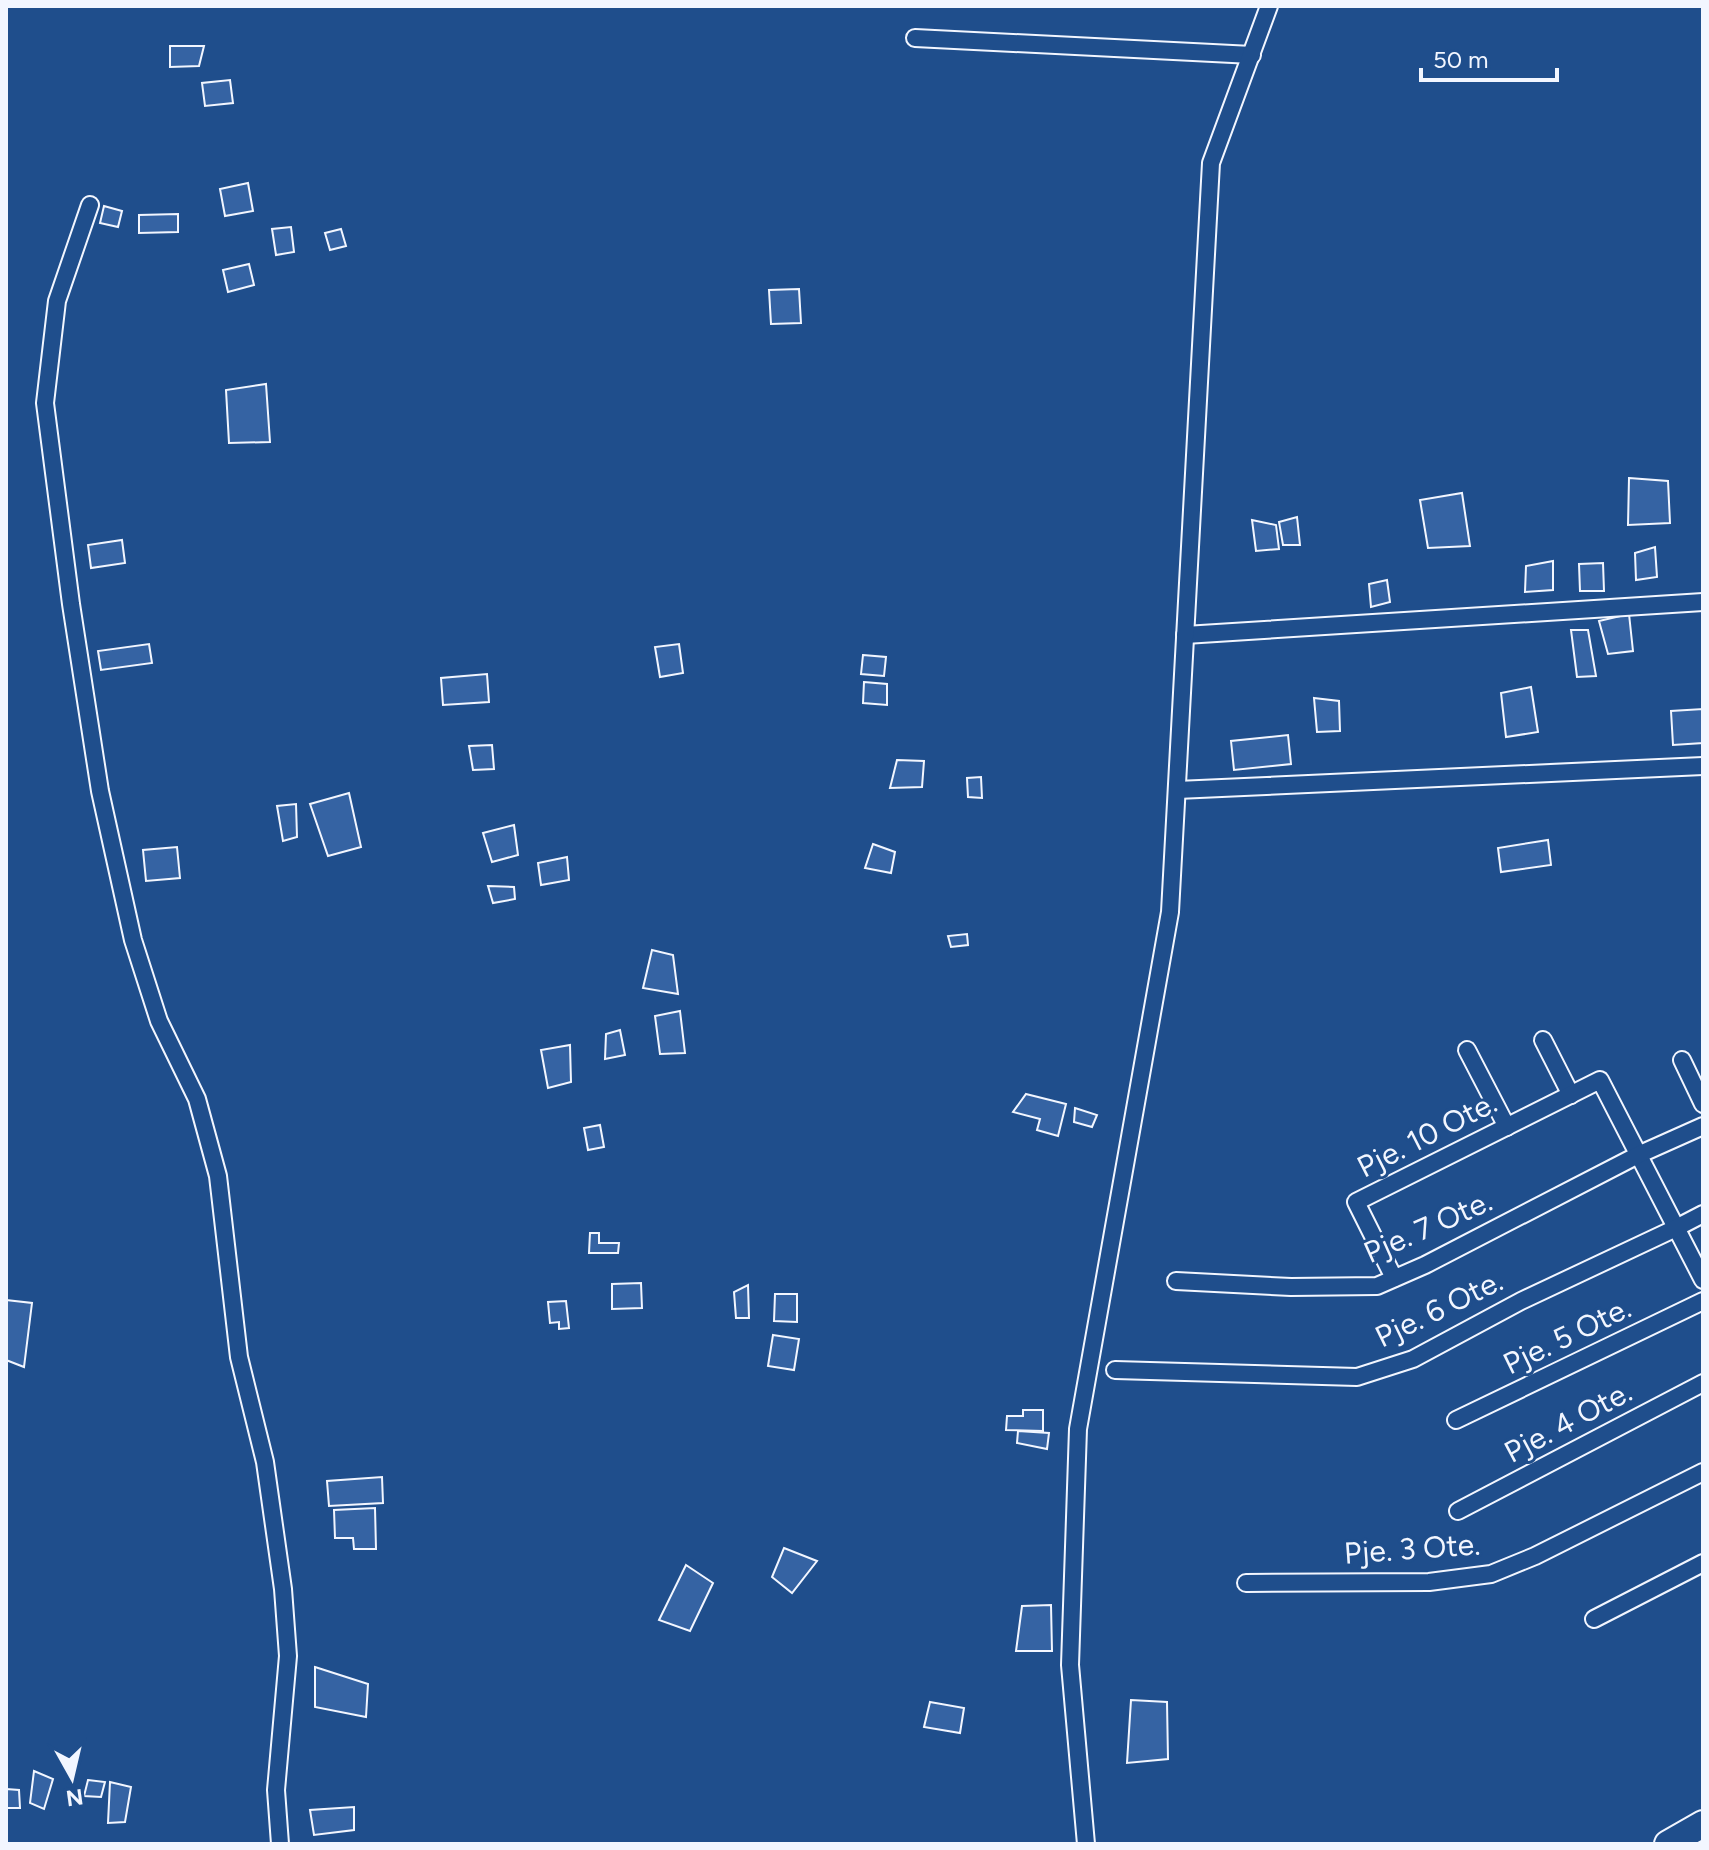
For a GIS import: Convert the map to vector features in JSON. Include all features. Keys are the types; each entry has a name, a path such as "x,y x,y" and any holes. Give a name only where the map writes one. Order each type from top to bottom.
{"main road":[{"path":"1668,1844 1703,1824"}],"street":[{"path":"1086,1844 1070,1665 1078,1429 1170,912 1211,163 1269,6"},
{"path":"915,38 1252,55"},
{"path":"90,205 57,301 45,403 71,604 98,776 133,940 159,1021 197,1099 218,1176 239,1357 265,1462 283,1589 288,1656 276,1790 280,1844"},
{"path":"1185,635 1703,602"},
{"path":"1177,790 1703,766"},
{"path":"1543,1040 1571,1095"},
{"path":"1467,1050 1507,1127"},
{"path":"1682,1060 1703,1104"},
{"name":"Pje. 10 Ote.","path":"1394,1278 1356,1202 1600,1080 1638,1155"},
{"name":"Pje. 7 Ote.","path":"1176,1281 1291,1287 1377,1286 1425,1265 1638,1155 1703,1126"},
{"path":"1638,1155 1703,1280"},
{"name":"Pje. 6 Ote.","path":"1115,1370 1357,1377 1413,1359 1521,1301 1703,1214"},
{"name":"Pje. 5 Ote.","path":"1456,1420 1703,1301"},
{"name":"Pje. 4 Ote.","path":"1458,1511 1703,1383"},
{"name":"Pje. 3 Ote.","path":"1246,1583 1429,1582 1491,1574 1535,1556 1703,1472"},
{"path":"1594,1619 1703,1563"}],"building":[{"path":"170,46 204,46 199,66 170,67"},
{"path":"230,80 233,103 205,106 202,83"},
{"path":"248,183 253,211 225,216 220,189"},
{"path":"104,206 122,211 118,227 100,223"},
{"path":"178,214 178,232 139,233 139,215"},
{"path":"291,227 294,252 276,255 272,229"},
{"path":"341,229 346,246 330,250 325,233"},
{"path":"249,264 254,285 228,292 223,270"},
{"path":"799,289 801,323 771,324 769,290"},
{"path":"266,384 270,442 229,443 226,390"},
{"path":"1629,478 1668,481 1670,523 1628,525"},
{"path":"1462,493 1470,546 1428,548 1420,500"},
{"path":"1297,517 1300,545 1283,545 1279,522"},
{"path":"1252,520 1276,525 1279,549 1256,551"},
{"path":"122,540 125,563 91,568 88,545"},
{"path":"1655,547 1657,577 1636,580 1635,553"},
{"path":"1553,561 1553,590 1525,592 1526,566"},
{"path":"1603,563 1604,591 1580,591 1579,564"},
{"path":"1387,580 1390,602 1371,607 1369,584"},
{"path":"1629,614 1633,651 1608,654 1599,621"},
{"path":"1571,630 1588,630 1596,676 1577,677"},
{"path":"149,644 152,663 101,670 98,651"},
{"path":"679,644 683,673 660,677 655,647"},
{"path":"863,655 886,657 884,676 861,674"},
{"path":"487,674 489,702 443,705 441,678"},
{"path":"864,682 887,684 887,705 863,703"},
{"path":"1531,687 1538,732 1506,737 1501,693"},
{"path":"1314,698 1339,701 1340,731 1317,732"},
{"path":"1703,709 1703,743 1673,745 1671,711"},
{"path":"1288,735 1291,764 1234,770 1231,741"},
{"path":"492,745 494,769 473,770 469,746"},
{"path":"897,760 924,761 922,787 890,788"},
{"path":"981,777 982,798 968,797 967,778"},
{"path":"349,793 361,847 328,856 310,804"},
{"path":"296,804 297,837 283,841 277,806"},
{"path":"514,825 518,855 492,862 483,833"},
{"path":"1548,840 1551,865 1501,872 1498,848"},
{"path":"873,844 895,852 891,873 865,868"},
{"path":"177,847 180,878 146,881 143,850"},
{"path":"567,857 569,880 541,885 538,863"},
{"path":"488,886 514,887 515,899 493,903"},
{"path":"967,934 968,945 951,947 948,936"},
{"path":"652,950 673,955 678,994 643,988"},
{"path":"680,1011 685,1053 660,1054 655,1016"},
{"path":"620,1030 625,1055 605,1059 606,1034"},
{"path":"570,1045 571,1082 548,1088 541,1050"},
{"path":"1026,1094 1066,1104 1058,1136 1037,1130 1040,1119 1013,1112"},
{"path":"1075,1108 1097,1115 1092,1127 1074,1122"},
{"path":"600,1125 604,1147 588,1150 584,1128"},
{"path":"590,1233 599,1233 599,1243 619,1243 618,1253 589,1253"},
{"path":"641,1283 642,1308 612,1309 612,1284"},
{"path":"748,1285 749,1318 736,1318 734,1292"},
{"path":"775,1294 797,1294 797,1322 774,1321"},
{"path":"6,1300 32,1303 24,1367 6,1360"},
{"path":"566,1301 569,1328 559,1329 559,1322 550,1323 548,1302"},
{"path":"773,1335 799,1339 794,1370 768,1366"},
{"path":"1023,1410 1043,1410 1043,1431 1006,1430 1007,1416 1023,1416"},
{"path":"1018,1431 1049,1433 1047,1449 1017,1443"},
{"path":"382,1477 383,1503 329,1506 327,1481"},
{"path":"375,1508 376,1549 354,1549 353,1538 335,1538 334,1510"},
{"path":"784,1548 817,1561 792,1593 772,1577"},
{"path":"686,1565 713,1583 690,1631 659,1620"},
{"path":"1051,1605 1052,1651 1016,1651 1022,1606"},
{"path":"315,1667 368,1684 366,1717 315,1707"},
{"path":"1131,1700 1167,1702 1168,1759 1127,1763"},
{"path":"930,1702 964,1708 960,1733 924,1727"},
{"path":"34,1771 53,1779 44,1809 30,1803"},
{"path":"88,1780 105,1782 101,1797 84,1796"},
{"path":"110,1782 131,1787 125,1822 108,1823"},
{"path":"6,1789 19,1790 20,1808 6,1808"},
{"path":"354,1807 354,1830 314,1835 310,1810"}]}
